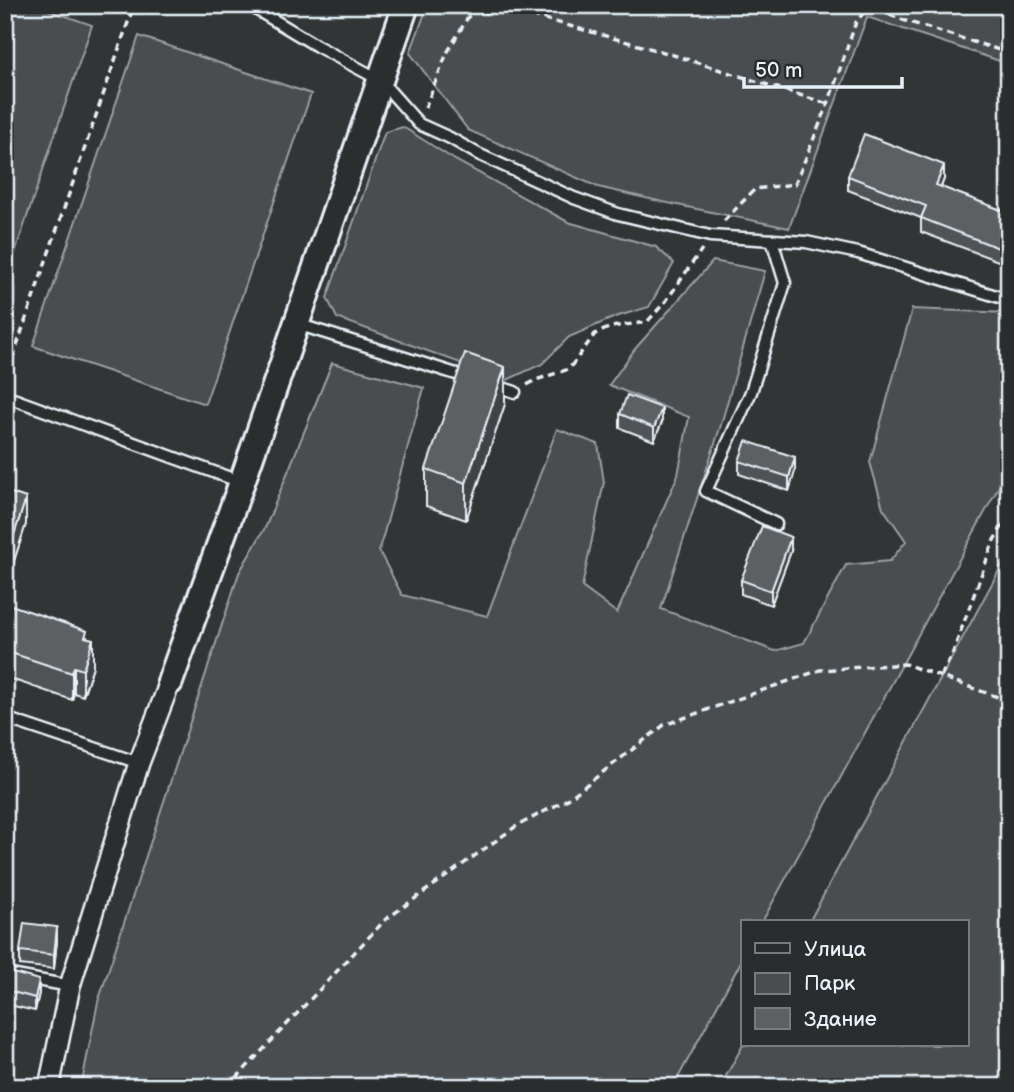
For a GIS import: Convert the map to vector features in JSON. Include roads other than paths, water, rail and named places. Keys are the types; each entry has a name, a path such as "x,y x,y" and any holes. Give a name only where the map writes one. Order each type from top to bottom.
{"street":[{"path":"49,1087 70,986 139,763 242,482 406,5"}],"lane":[{"path":"249,5 317,46 380,79 419,124 574,198 618,214 710,236 806,242 858,253 1009,300"},
{"path":"772,240 785,283 751,392 706,491 776,524"},
{"path":"296,323 476,380"},
{"path":"489,384 515,392"},
{"path":"5,396 242,482"},
{"path":"5,718 139,763"},
{"path":"5,974 70,986"}]}
